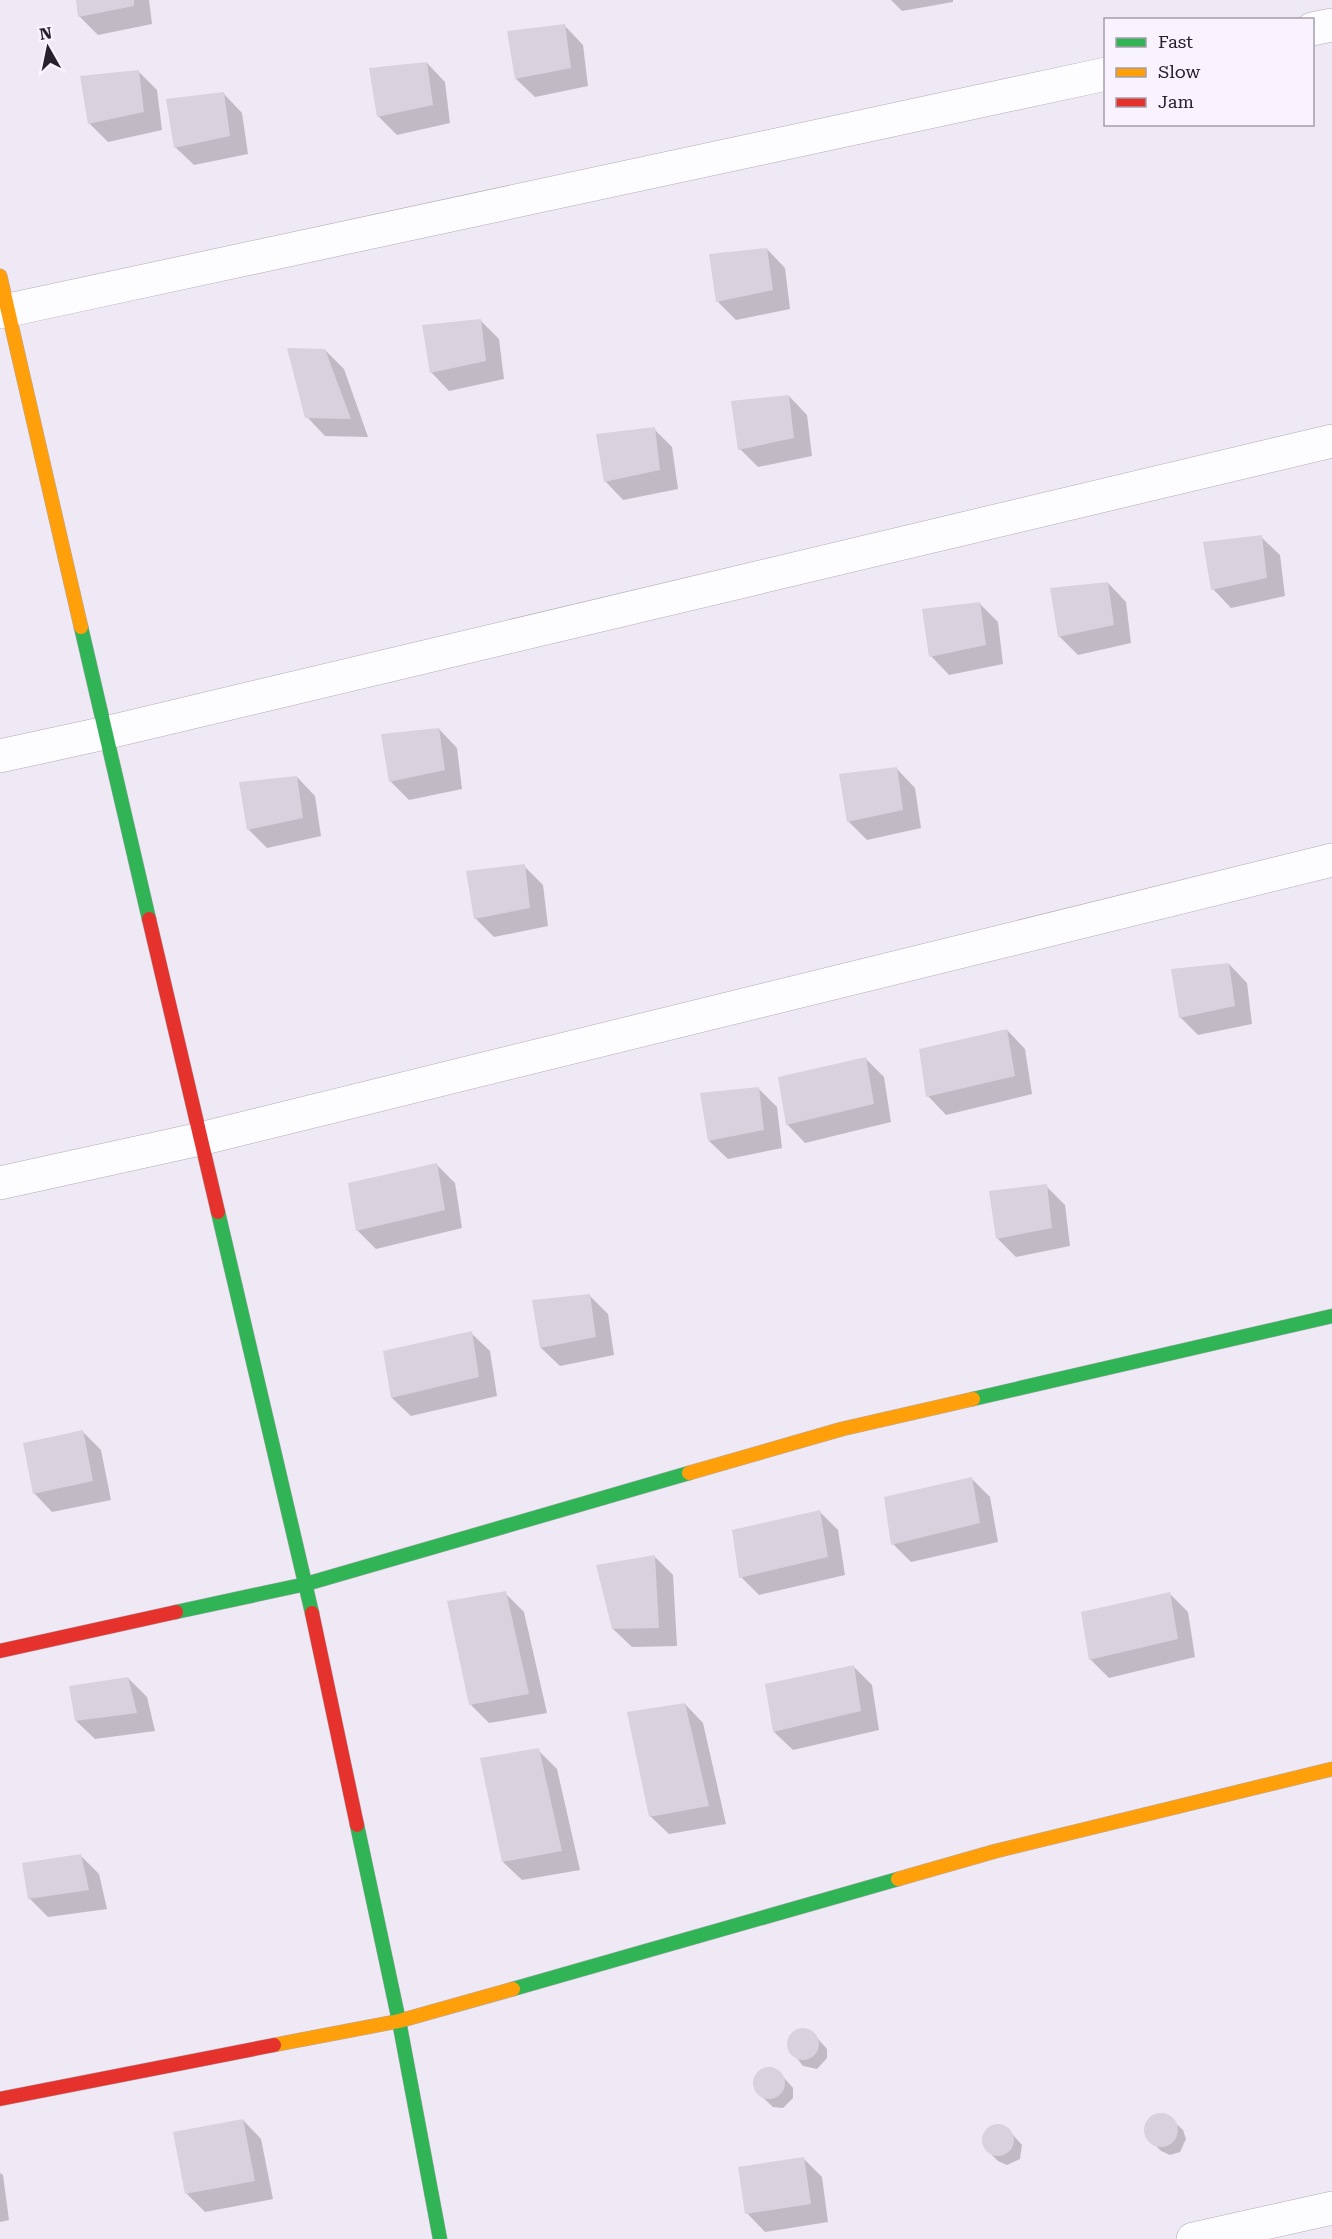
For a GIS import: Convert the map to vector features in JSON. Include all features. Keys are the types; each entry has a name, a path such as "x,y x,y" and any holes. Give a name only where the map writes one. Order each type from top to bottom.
{"street":[{"path":"1314,29 1332,25"},
{"path":"3,311 1104,74"},
{"path":"0,276 3,311 306,1584 399,2021 440,2239"},
{"path":"0,756 1332,441"},
{"path":"0,1183 200,1139 1332,860"},
{"path":"0,1651 306,1584 842,1429 1332,1316"},
{"path":"0,2099 399,2021 996,1851 1332,1769"},
{"path":"1192,2239 1332,2208"}],"building":[{"path":"76,0 134,0 134,6 78,17"},
{"path":"565,24 571,68 515,79 507,31"},
{"path":"427,62 433,105 377,117 369,68"},
{"path":"139,70 144,112 88,124 80,76"},
{"path":"224,92 230,136 174,148 166,99"},
{"path":"767,248 773,290 716,302 709,254"},
{"path":"481,319 486,361 430,373 422,325"},
{"path":"287,348 325,349 351,419 305,418"},
{"path":"789,395 794,438 738,450 731,401"},
{"path":"655,427 660,470 604,482 596,434"},
{"path":"1262,535 1267,578 1211,590 1203,542"},
{"path":"1108,582 1114,625 1058,637 1050,588"},
{"path":"980,602 986,645 929,657 922,609"},
{"path":"439,728 445,770 389,782 381,734"},
{"path":"897,767 903,810 847,822 839,774"},
{"path":"297,776 303,818 247,830 239,782"},
{"path":"525,864 530,908 474,919 466,871"},
{"path":"1229,963 1235,1006 1179,1018 1171,969"},
{"path":"1007,1029 1015,1076 926,1097 919,1049"},
{"path":"866,1057 874,1104 786,1125 778,1077"},
{"path":"759,1087 764,1130 708,1141 700,1093"},
{"path":"437,1163 445,1210 356,1231 348,1183"},
{"path":"1047,1184 1052,1228 996,1239 989,1191"},
{"path":"590,1294 596,1337 540,1348 532,1300"},
{"path":"472,1331 479,1377 391,1398 383,1351"},
{"path":"83,1430 93,1481 33,1494 23,1443"},
{"path":"972,1477 980,1523 891,1545 884,1497"},
{"path":"820,1510 828,1557 739,1578 732,1530"},
{"path":"655,1555 659,1628 612,1629 596,1565"},
{"path":"506,1591 529,1694 469,1705 447,1601"},
{"path":"1170,1592 1178,1639 1089,1660 1081,1612"},
{"path":"854,1665 861,1711 773,1732 765,1684"},
{"path":"128,1677 137,1713 75,1721 69,1686"},
{"path":"685,1703 709,1806 649,1817 627,1712"},
{"path":"539,1748 562,1851 502,1862 480,1758"},
{"path":"81,1854 89,1890 28,1899 22,1863"},
{"path":"803,2028 815,2032 819,2044 815,2056 803,2060 791,2056 787,2044 791,2032"},
{"path":"769,2067 781,2071 785,2083 781,2095 769,2099 757,2095 753,2083 757,2071"},
{"path":"1161,2113 1173,2118 1178,2130 1173,2142 1161,2147 1149,2142 1144,2130 1149,2118"},
{"path":"243,2119 255,2181 185,2194 173,2132"},
{"path":"998,2124 1010,2128 1014,2140 1010,2152 998,2156 986,2152 982,2140 986,2128"},
{"path":"804,2157 811,2204 745,2214 738,2167"}],"traffic: fast":[{"path":"81,627 149,919"},
{"path":"218,1212 312,1613"},
{"path":"973,1399 1332,1316"},
{"path":"176,1612 306,1584 689,1473"},
{"path":"357,1825 399,2021 440,2239"},
{"path":"513,1989 898,1879"}],"traffic: slow":[{"path":"0,276 81,627"},
{"path":"689,1473 842,1429 973,1399"},
{"path":"898,1879 996,1851 1332,1769"},
{"path":"274,2045 399,2021 513,1989"}],"traffic: jam":[{"path":"149,919 218,1212"},
{"path":"0,1651 176,1612"},
{"path":"312,1613 357,1825"},
{"path":"0,2099 274,2045"}]}
